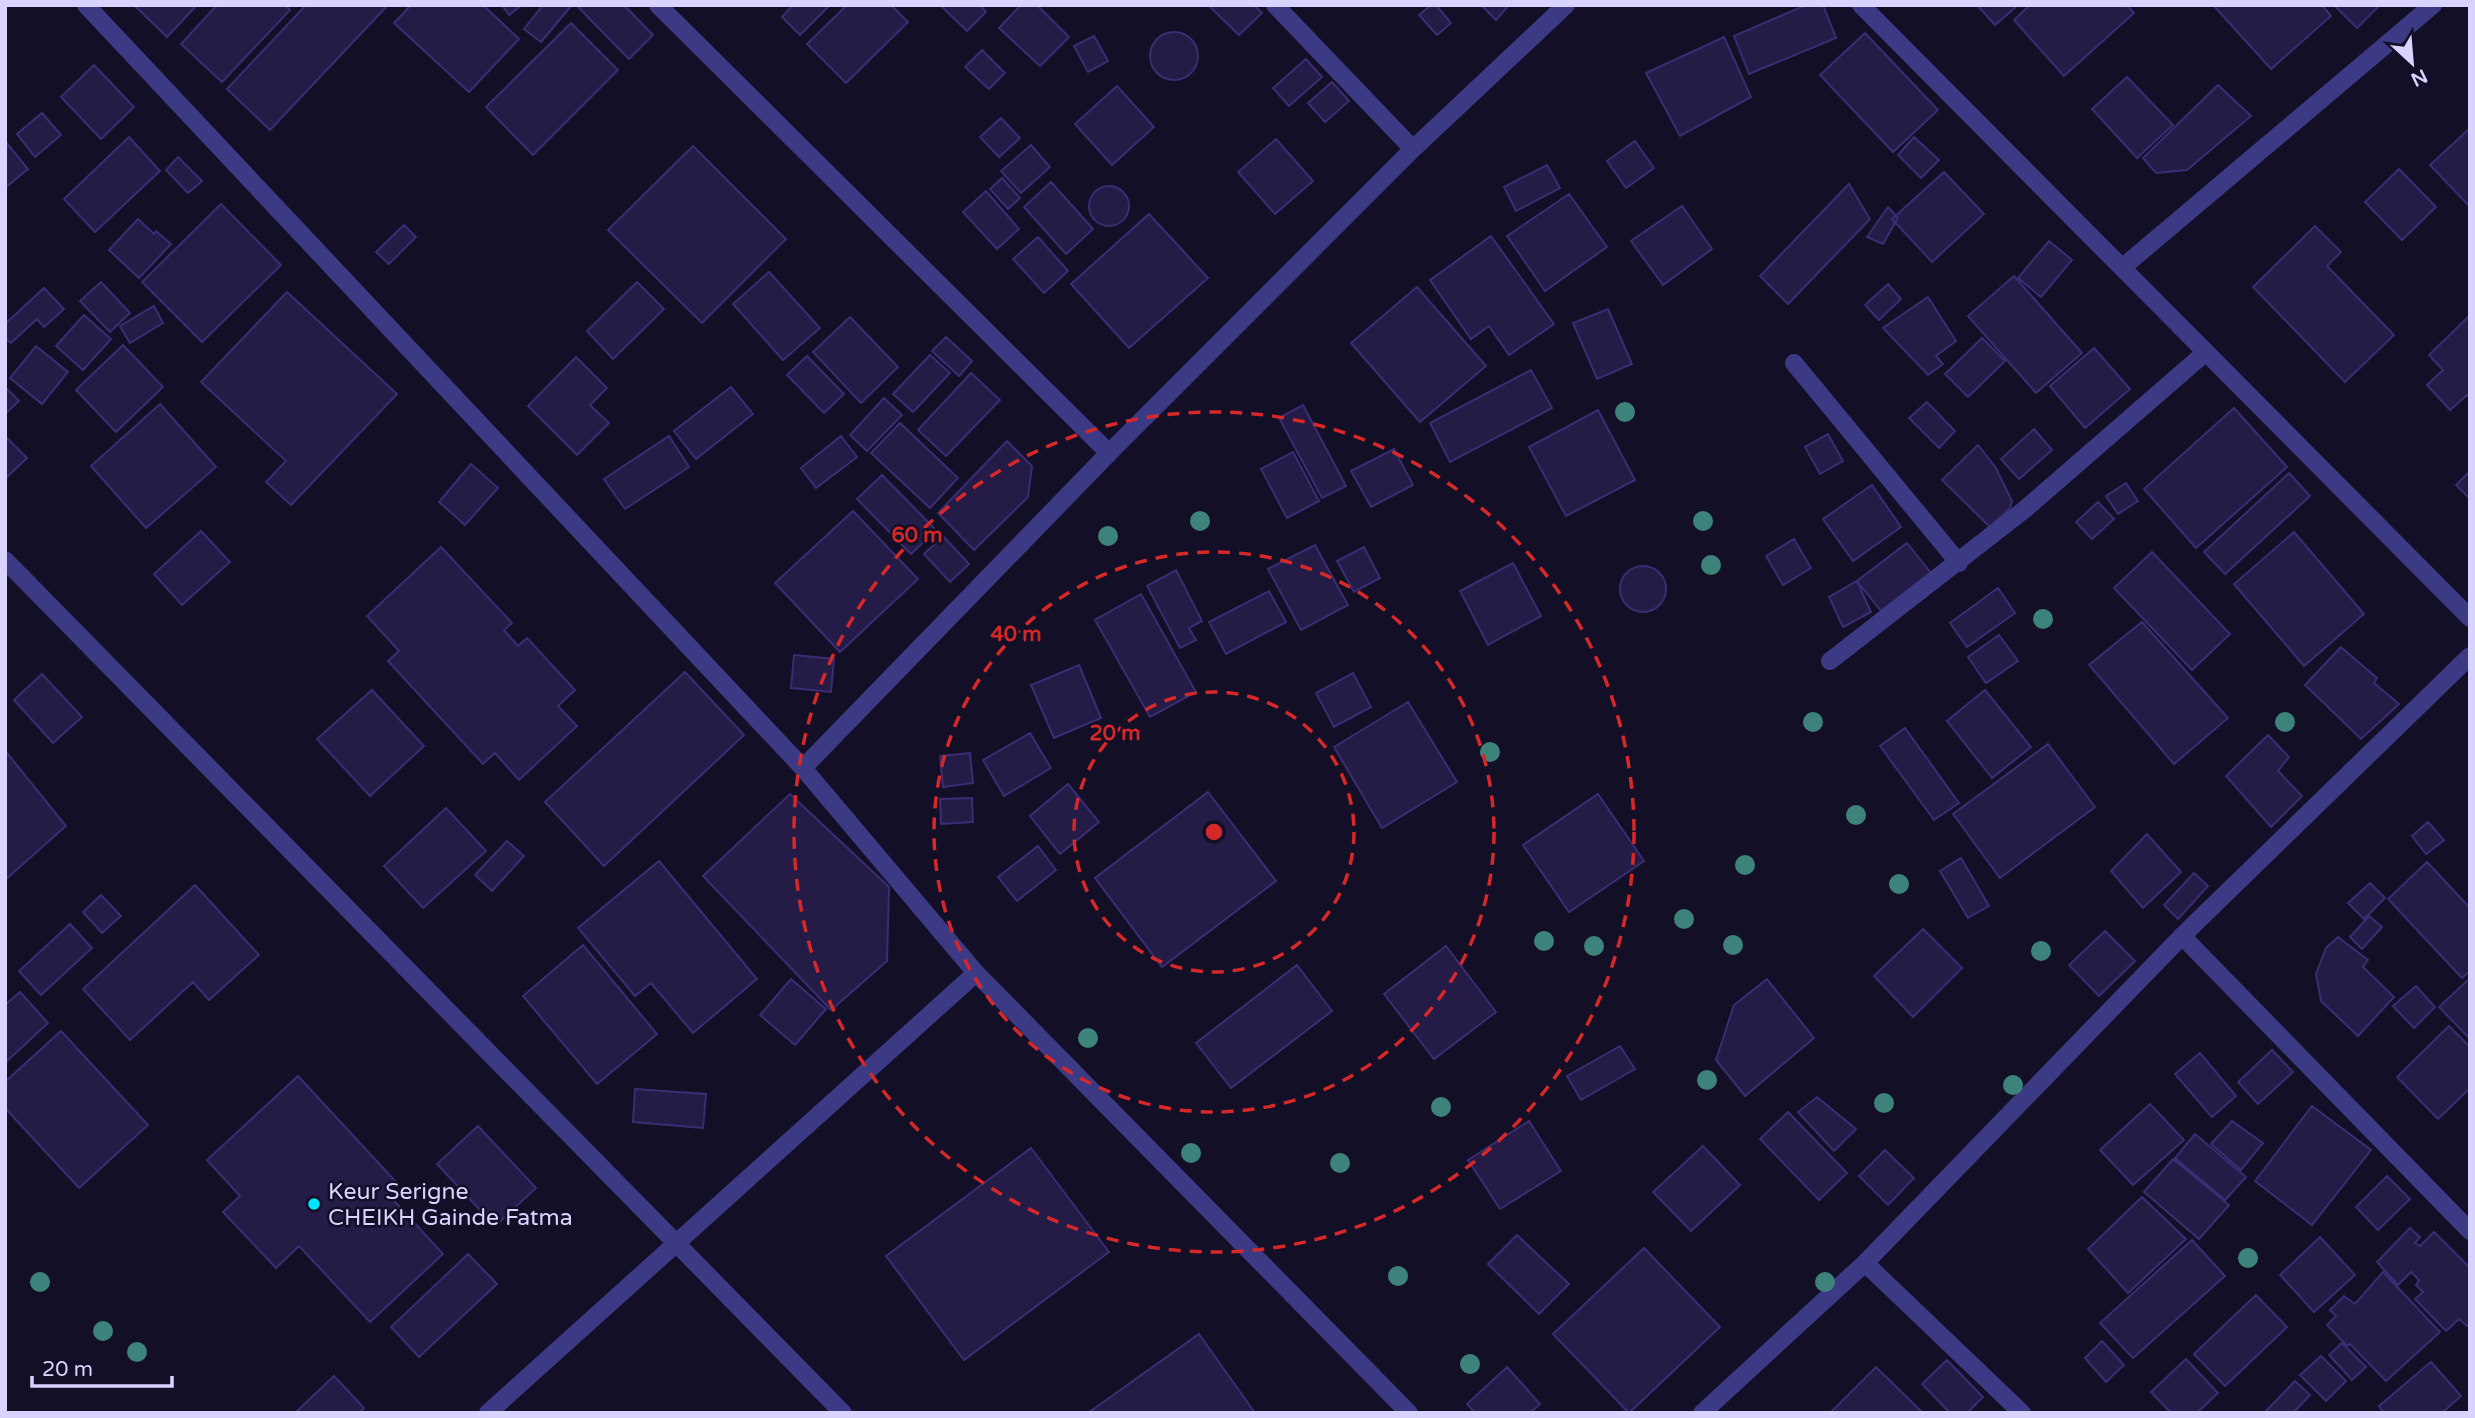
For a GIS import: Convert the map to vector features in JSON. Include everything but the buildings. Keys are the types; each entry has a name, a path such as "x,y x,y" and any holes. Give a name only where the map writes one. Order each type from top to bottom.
{"street":[{"path":"86,5 803,768 976,973 1409,1413"},
{"path":"658,5 1109,453"},
{"path":"1275,5 1413,149"},
{"path":"803,768 1109,453 1413,149 1566,5"},
{"path":"1861,5 2470,618"},
{"path":"2123,267 2433,5"},
{"path":"1830,661 2024,510 2206,352"},
{"path":"1794,363 1959,562"},
{"path":"5,560 843,1413"},
{"path":"1702,1413 1865,1263 2182,936 2470,656"},
{"path":"2182,936 2470,1231"},
{"path":"488,1413 976,973"},
{"path":"1865,1263 2022,1413"}],"place":[{"name":"Keur Serigne CHEIKH Gainde Fatma","path":"314,1204"}]}
